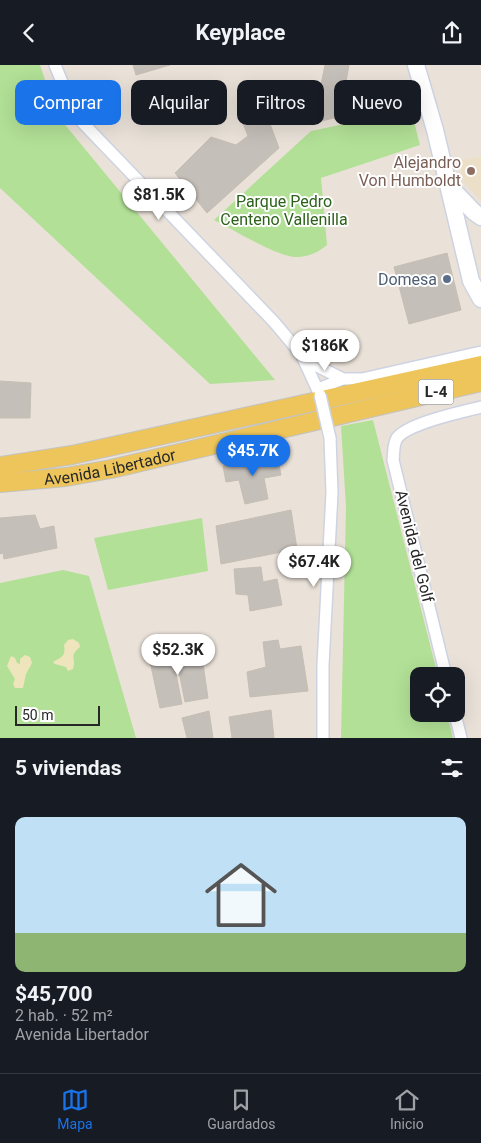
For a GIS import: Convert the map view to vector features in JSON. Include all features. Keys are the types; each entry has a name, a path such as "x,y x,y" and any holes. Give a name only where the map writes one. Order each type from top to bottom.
{"main road":[{"path":"416,65 436,131 471,281 481,299"},
{"path":"449,186 481,217"},
{"name":"Avenida Libertador","path":"0,466 72,455 481,365"},
{"name":"Avenida Libertador","path":"0,483 66,477 111,469 481,382"}],"street":[{"path":"55,65 71,104 81,121 274,321 301,354 319,392 330,437 332,493 323,665 323,738"},
{"path":"301,354 319,367 343,379 362,379 481,352"},
{"path":"319,392 343,379"},
{"name":"Avenida del Golf","path":"444,667 393,460 395,444 398,437 416,425 481,407"},
{"path":"457,722 461,738"}],"shaded area":[{"name":"Alejandro Von Humboldt","path":"481,156 481,201 463,181 460,160"}],"green space":[{"path":"0,65 40,65 45,80 15,80 15,125 65,125 275,380 210,384 0,188"},
{"name":"Parque Pedro Centeno Vallenilla","path":"340,125 415,125 420,145 321,178 327,245 318,252 299,257 280,253 256,243 214,220 311,131"},
{"path":"373,420 436,667 410,667 410,722 449,722 453,738 341,738 346,507 341,426"},
{"path":"202,518 208,571 108,590 94,538"},
{"path":"63,570 89,576 136,738 0,738 0,583"}],"sand":[{"path":"73,639 79,643 80,647 74,653 73,669 68,671 66,667 53,662 63,656 64,645 68,640"},
{"path":"25,655 30,657 32,663 26,674 23,688 15,688 13,684 15,679 7,666 11,656 20,664 20,659"}],"building":[{"path":"133,65 170,65 136,75"},
{"path":"325,65 349,65 346,80 334,80 334,85 324,88 324,80 322,80"},
{"path":"334,85 334,118 324,120 324,88"},
{"path":"244,125 270,125 279,148 207,213 175,173 211,137 236,145 248,136"},
{"path":"447,253 461,310 409,324 394,267"},
{"path":"0,381 31,383 30,418 0,418"},
{"path":"277,455 281,475 264,478 268,499 245,504 239,480 226,482 223,466"},
{"path":"291,510 297,549 221,564 216,526"},
{"path":"35,515 40,529 54,526 57,548 4,559 3,553 0,554 0,518"},
{"path":"261,567 263,582 277,579 282,605 250,611 248,595 236,594 234,569"},
{"path":"278,640 280,649 301,646 308,691 250,697 247,672 266,667 263,642"},
{"path":"169,647 173,660 178,658 176,652 201,650 208,698 185,702 177,662 174,664 182,704 160,708 148,652"},
{"path":"271,710 274,738 232,738 229,717"},
{"path":"209,711 213,738 187,738 182,718"}],"place":[{"name":"Alejandro Von Humboldt","path":"471,171"},
{"name":"Domesa","path":"447,279"}]}
